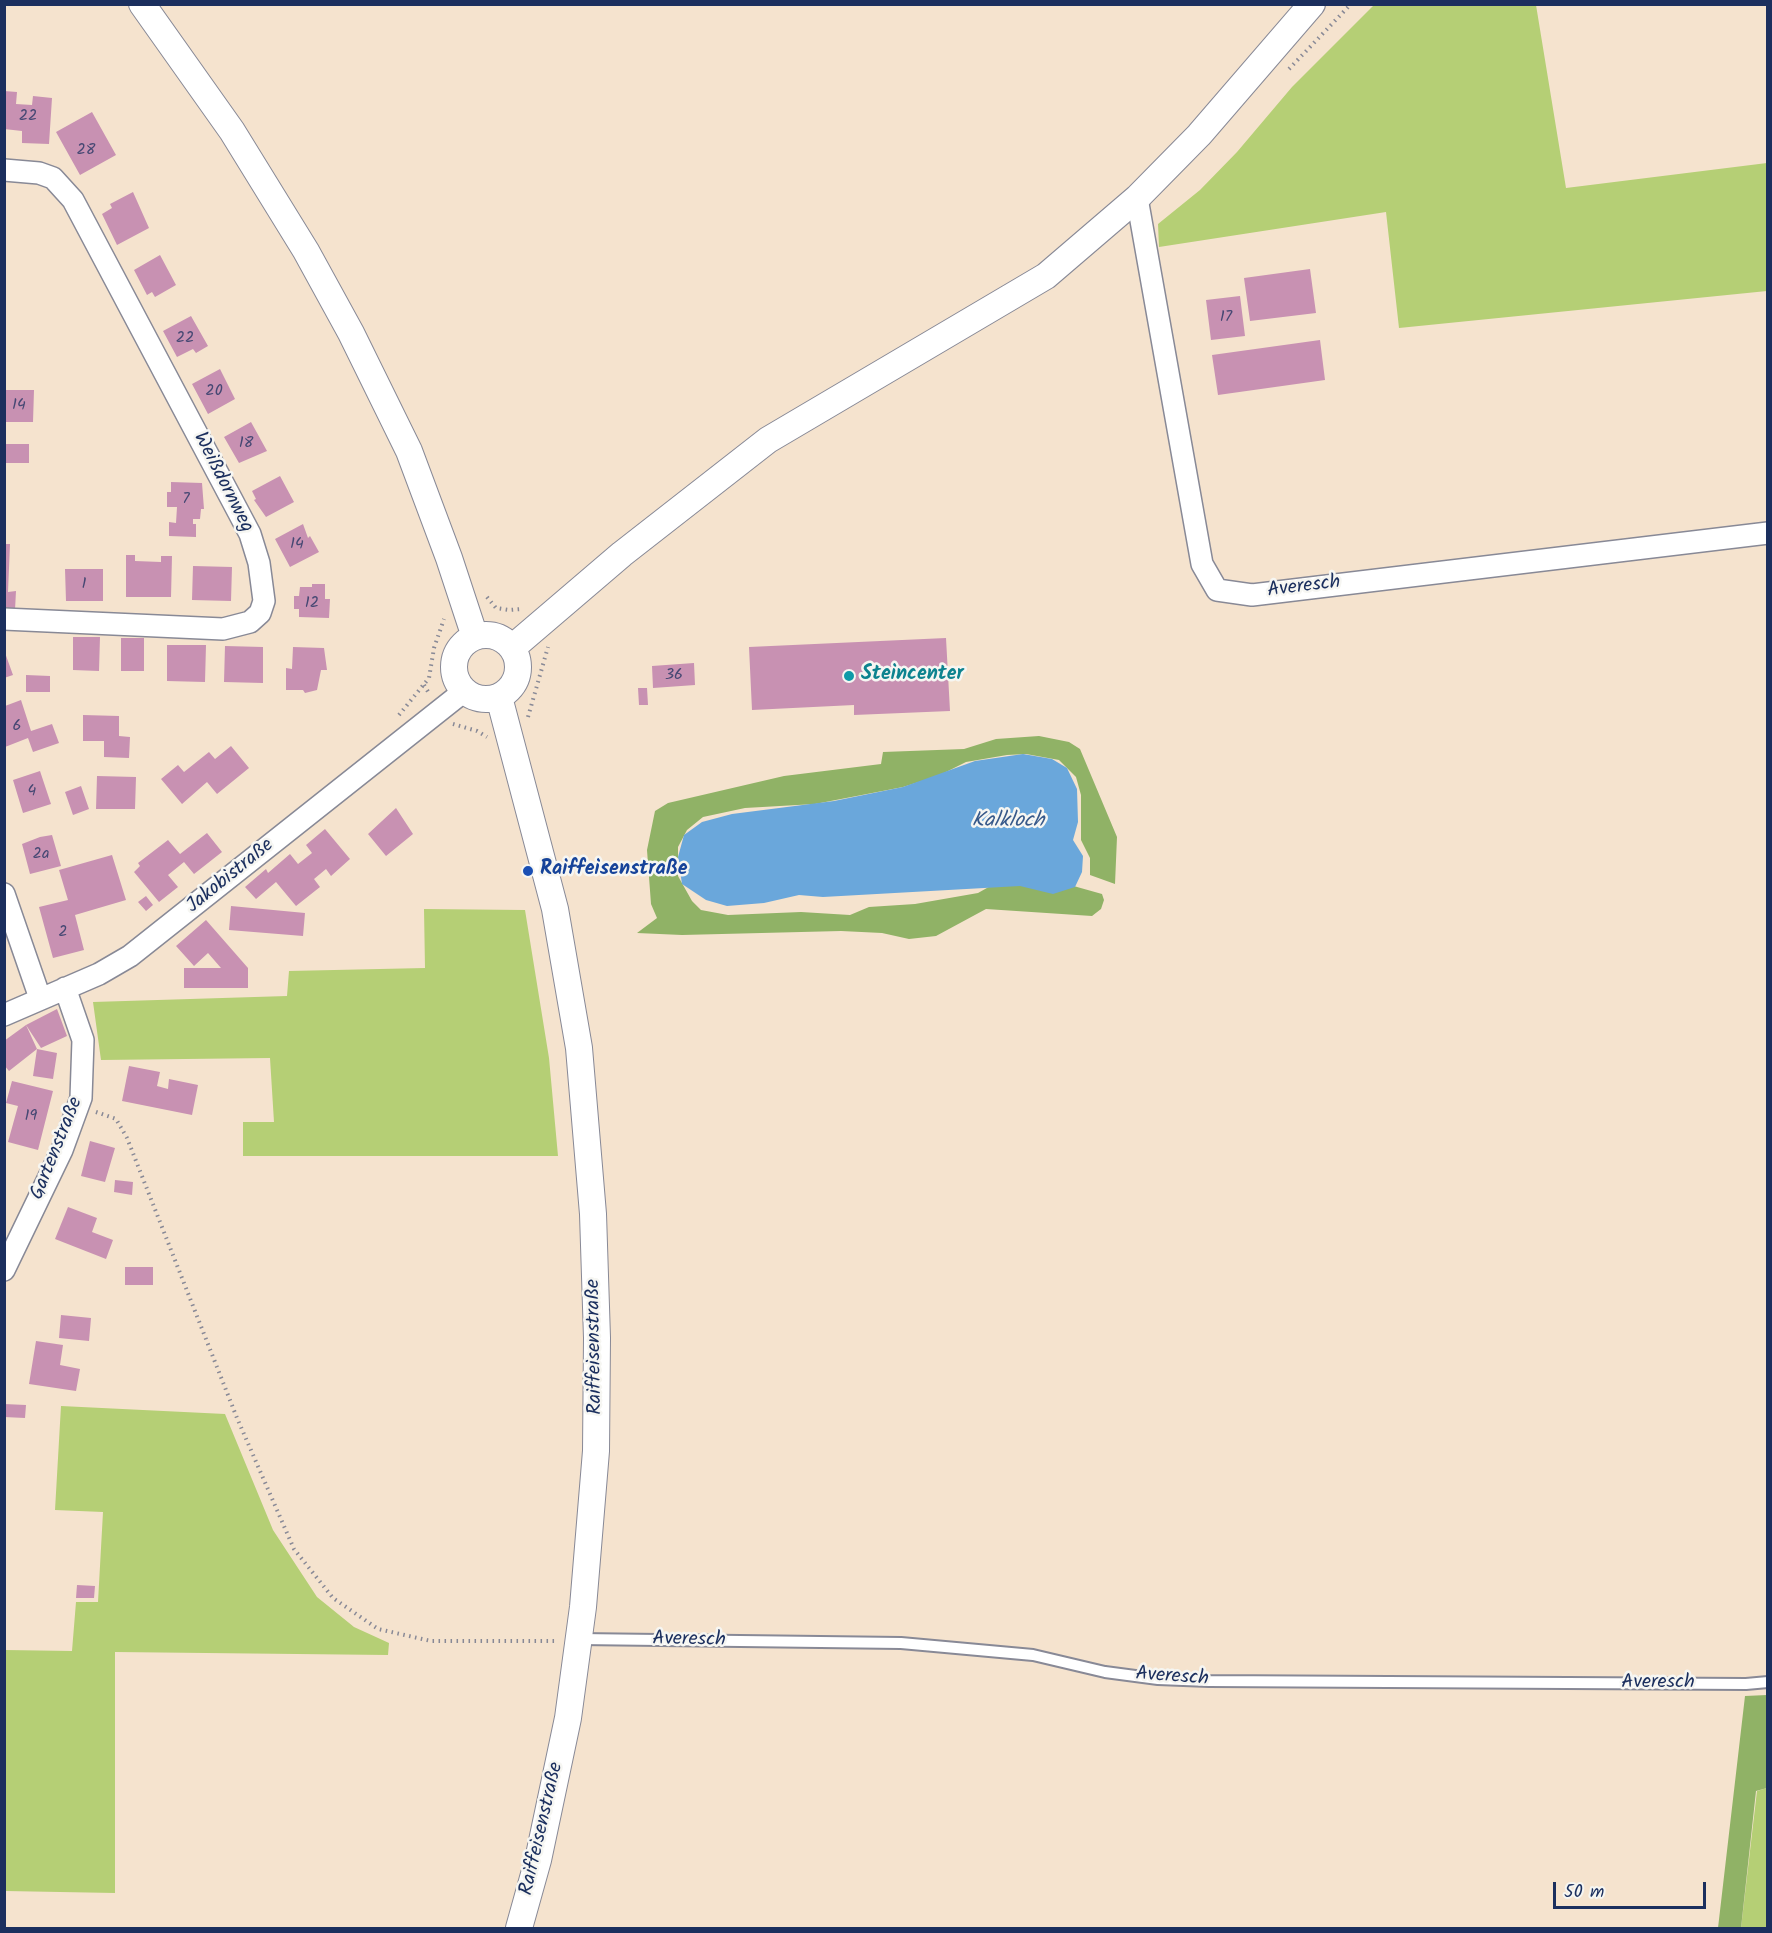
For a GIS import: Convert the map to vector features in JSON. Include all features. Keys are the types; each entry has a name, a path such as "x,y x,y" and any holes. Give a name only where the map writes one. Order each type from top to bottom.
{"street":[{"path":"142,4 232,131 306,251 351,333 409,451 475,637"},
{"path":"512,648 622,554 768,440 1046,276 1139,209 1199,135 1312,4"},
{"name":"Weißdornweg","path":"4,170 39,173 53,178 73,200 250,534 264,589 264,601 255,618 237,627 223,629 4,619"},
{"name":"Averesch","path":"1139,209 1202,564 1217,590 1252,595 1767,533"},
{"path":"494,636 512,648 518,666 517,675 507,692 499,697 480,700 464,692 453,673 453,662 464,643 475,637 494,636"},
{"name":"Jakobistraße","path":"4,1015 99,974 159,935 464,692"},
{"name":"Raiffeisenstraße","path":"499,697 498,734 565,960 579,1048 593,1226 597,1394 590,1545 568,1718 553,1791 519,1929"},
{"path":"4,894 40,998"},
{"name":"Gartenstraße","path":"4,1270 62,1150 78,1108 83,1078 83,1040 65,988"}],"lane":[{"name":"Averesch","path":"579,1639 901,1643 1033,1655 1105,1672 1158,1679 1209,1681 1746,1684 1767,1682"}],"path":[{"path":"397,717 429,678 434,648 443,628 444,611 486,597 496,608 509,610 525,608 552,642 543,659 541,678 528,719 498,734 490,748"},
{"path":"440,710 450,724 498,734"},
{"path":"78,1108 116,1119 127,1138 237,1418 294,1549 333,1598 378,1629 431,1641 481,1643 579,1639"}],"green space":[{"path":"1375,4 1536,5 1566,188 1767,163 1767,291 1399,328 1386,212 1159,247 1158,224 1200,190 1237,152 1292,87"},
{"path":"1039,736 1069,742 1080,749 1117,837 1115,884 1090,875 1090,858 1081,840 1081,795 1076,777 1059,760 1026,754 966,762 938,776 903,787 815,804 745,808 703,817 687,830 678,847 678,876 692,901 701,910 728,915 801,912 850,915 869,907 915,904 978,893 994,884 1070,885 1102,894 1104,900 1101,909 1092,916 986,909 936,936 909,939 882,933 841,931 682,935 637,933 657,918 651,904 647,850 655,811 668,803 784,776 881,764 883,752 964,749 996,739"},
{"path":"424,909 525,910 549,1058 558,1156 243,1156 243,1122 274,1122 270,1058 101,1060 93,1002 287,996 289,971 425,968"},
{"path":"61,1406 225,1414 273,1530 317,1597 354,1627 389,1643 388,1655 115,1652 115,1893 5,1891 5,1650 72,1651 76,1602 98,1602 103,1512 55,1510"},
{"path":"1767,1695 1767,1788 1756,1791 1741,1928 1718,1928 1745,1696"},
{"path":"1767,1788 1767,1928 1741,1928 1757,1791"}],"water":[{"name":"Kalkloch","path":"1023,754 1052,759 1067,768 1077,789 1078,822 1073,840 1083,856 1082,872 1075,887 1053,894 1020,886 823,897 799,895 764,903 727,906 706,900 682,884 678,857 684,835 702,822 732,814 834,801 903,787 975,761"}],"building":[{"path":"4,91 17,92 16,104 32,105 33,96 52,98 49,144 22,143 22,131 4,129"},
{"path":"92,112 116,155 80,175 56,132"},
{"path":"133,192 149,228 117,245 102,214 112,208 110,204"},
{"path":"160,255 176,285 155,297 152,292 147,295 134,270"},
{"path":"1310,269 1316,313 1250,321 1244,278"},
{"path":"1240,296 1245,336 1211,340 1206,300"},
{"path":"191,316 208,346 196,353 193,349 177,357 163,331"},
{"path":"1320,340 1325,380 1218,395 1212,355"},
{"path":"220,369 235,399 208,414 192,384"},
{"path":"4,390 34,390 33,422 4,422"},
{"path":"251,422 267,451 239,463 224,437"},
{"path":"4,444 29,444 29,463 4,463"},
{"path":"280,476 294,502 266,517 254,500 256,499 252,491"},
{"path":"171,482 202,483 204,509 201,509 200,519 193,519 193,524 196,524 196,537 169,536 169,522 176,523 177,507 167,507 167,492 171,492"},
{"path":"303,524 308,538 310,536 319,552 290,567 275,539"},
{"path":"4,544 10,544 8,592 16,591 15,610 4,610"},
{"path":"126,555 135,555 135,561 161,562 161,556 172,556 171,597 126,597"},
{"path":"193,566 232,567 231,601 192,600"},
{"path":"65,569 103,569 103,601 66,601"},
{"path":"312,584 325,584 325,599 330,599 329,618 299,617 299,609 294,609 294,596 299,596 300,587 312,587"},
{"path":"73,637 100,637 99,671 73,670"},
{"path":"121,638 144,638 144,671 121,671"},
{"name":"Steincenter","path":"946,638 950,711 854,715 854,705 752,710 749,647"},
{"path":"167,645 206,645 205,682 167,681"},
{"path":"225,646 263,647 263,683 224,682"},
{"path":"293,647 324,648 327,670 321,670 317,690 305,693 303,690 286,690 286,668 292,669"},
{"path":"4,650 13,675 4,678"},
{"path":"694,663 695,685 653,688 652,666"},
{"path":"26,675 50,676 50,692 26,692"},
{"path":"638,688 647,688 648,705 639,705"},
{"path":"21,700 31,731 52,724 59,743 33,752 28,738 5,747 5,706"},
{"path":"83,715 119,716 119,736 130,737 129,758 104,757 104,741 83,741"},
{"path":"231,746 249,768 217,794 207,782 182,804 161,779 178,765 184,772 209,752 215,759"},
{"path":"40,771 51,804 23,813 13,780"},
{"path":"97,776 136,777 135,809 96,809"},
{"path":"81,786 89,809 73,815 65,792"},
{"path":"396,808 413,834 386,856 368,834"},
{"path":"325,829 350,859 331,876 326,869 314,879 320,887 296,906 276,882 256,899 245,887 266,869 268,873 290,854 298,864 312,853 306,845"},
{"path":"207,833 222,852 194,874 184,862 168,875 178,887 159,902 134,872 140,866 138,863 168,840 180,854"},
{"path":"52,835 61,866 30,874 22,844"},
{"path":"112,855 126,900 75,915 84,950 53,958 39,907 68,900 59,870"},
{"path":"146,896 153,905 146,911 138,902"},
{"path":"231,906 305,913 303,936 229,930"},
{"path":"206,920 248,968 248,988 184,988 184,968 221,968 208,953 194,966 176,946"},
{"path":"57,1009 67,1036 41,1048 26,1025"},
{"path":"26,1025 37,1049 9,1071 4,1065 4,1041"},
{"path":"37,1049 57,1053 53,1079 33,1076"},
{"path":"129,1066 160,1072 157,1086 168,1089 169,1079 198,1085 192,1115 122,1101"},
{"path":"12,1081 53,1091 38,1150 8,1142 18,1106 6,1103"},
{"path":"90,1141 115,1148 105,1182 81,1176"},
{"path":"115,1180 133,1182 132,1195 114,1192"},
{"path":"68,1207 97,1218 92,1232 113,1240 106,1259 55,1239"},
{"path":"125,1267 153,1267 153,1285 125,1285"},
{"path":"61,1315 91,1318 89,1341 59,1338"},
{"path":"36,1341 63,1345 60,1365 80,1369 76,1391 29,1384"},
{"path":"4,1404 26,1405 25,1418 4,1417"},
{"path":"77,1585 95,1586 94,1598 76,1598"}],"place":[{"name":"Steincenter","path":"849,676"},
{"name":"Raiffeisenstraße","path":"528,871"}]}
